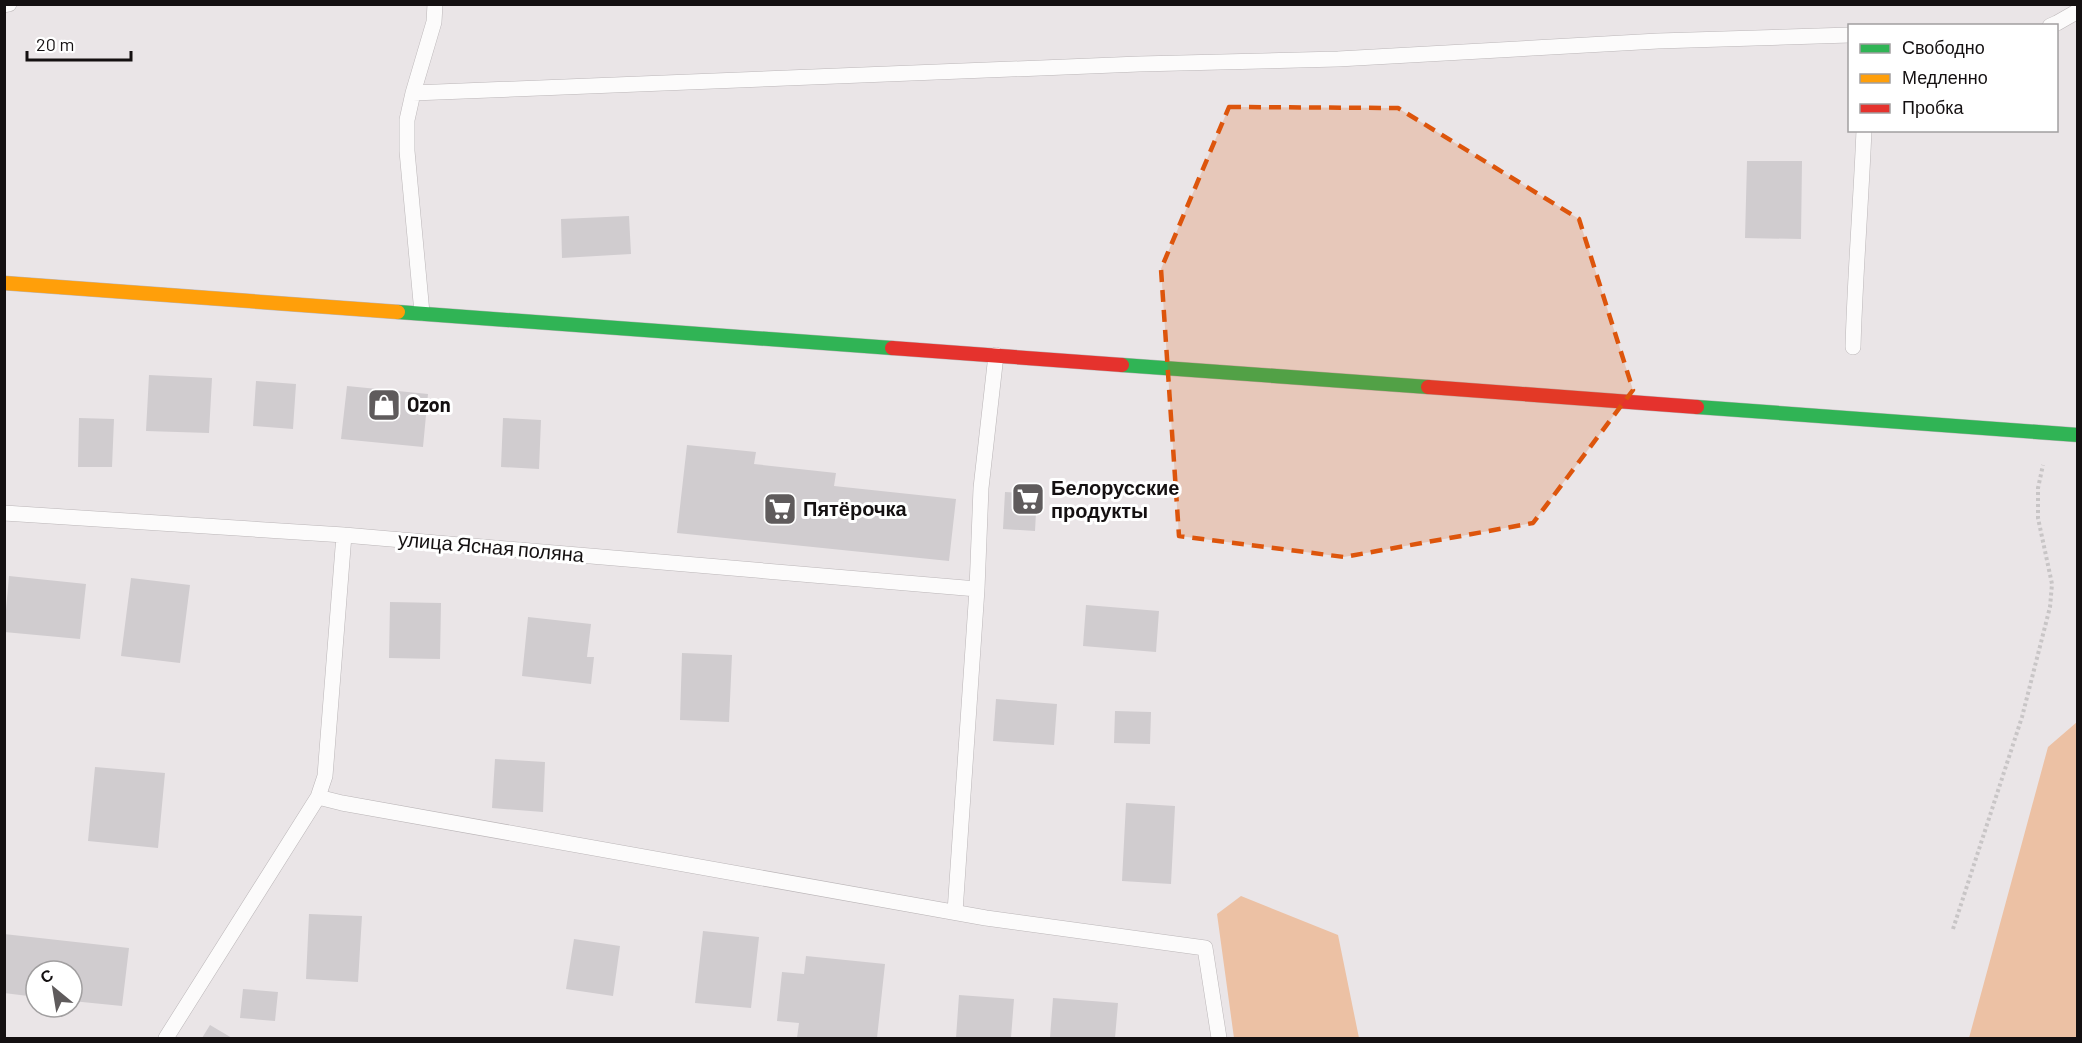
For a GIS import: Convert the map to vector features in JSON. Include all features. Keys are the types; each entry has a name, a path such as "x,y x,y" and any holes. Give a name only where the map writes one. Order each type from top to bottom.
{"main road":[{"path":"4,283 2078,435"}],"lane":[{"path":"4,5 9,4"},
{"path":"422,313 407,151 407,120 434,22 435,4"},
{"path":"2055,24 2078,10"},
{"path":"413,93 1139,64 1338,59 1658,41 1848,35"},
{"path":"1853,347 1864,132"},
{"path":"955,912 977,589 981,488 996,355"},
{"name":"улица Ясная поляна","path":"4,513 344,535 977,589"},
{"path":"166,1038 318,797 325,776 344,535"},
{"path":"318,797 955,912 1205,948 1219,1038"}],"path":[{"path":"1953,929 2022,717 2050,607 2052,584 2038,518 2038,488 2051,433"}],"highlighted area":[{"path":"1229,107 1398,108 1579,219 1633,390 1533,523 1344,557 1179,536 1161,269"}],"shaded area":[{"path":"2077,722 2077,1038 1969,1038 2048,747"},
{"path":"1241,896 1338,935 1359,1038 1234,1038 1217,914"}],"building":[{"path":"1747,161 1802,161 1801,239 1745,238"},
{"path":"629,216 631,254 562,258 561,219"},
{"path":"149,375 212,378 209,433 146,431"},
{"path":"256,381 296,384 293,429 253,426"},
{"path":"347,386 428,394 423,447 341,439"},
{"path":"79,418 114,419 112,467 78,467"},
{"path":"503,418 541,420 539,469 501,467"},
{"path":"687,445 756,452 754,464 836,473 834,486 956,499 949,561 677,533"},
{"path":"1005,492 1037,494 1035,531 1003,529"},
{"path":"9,576 86,584 80,639 4,632"},
{"path":"131,578 190,585 180,663 121,656"},
{"path":"390,602 441,603 440,659 389,658"},
{"path":"1086,605 1159,611 1156,652 1083,646"},
{"path":"528,617 591,624 587,657 594,657 591,684 522,676"},
{"path":"682,653 732,655 729,722 680,720"},
{"path":"996,699 1057,704 1054,745 993,741"},
{"path":"1115,711 1151,712 1150,744 1114,743"},
{"path":"495,759 545,762 543,812 492,808"},
{"path":"95,767 165,773 158,848 88,841"},
{"path":"1126,803 1175,806 1171,884 1122,881"},
{"path":"309,914 362,916 358,982 306,979"},
{"path":"703,931 759,937 751,1008 695,1003"},
{"path":"4,934 129,948 122,1006 84,1002 84,959 24,959 24,996 4,993"},
{"path":"574,939 620,946 613,996 566,989"},
{"path":"806,956 885,964 877,1038 797,1038 799,1023 777,1021 782,972 804,974"},
{"path":"243,989 278,992 275,1021 240,1018"},
{"path":"959,995 1014,999 1011,1038 956,1038"},
{"path":"1053,998 1118,1003 1115,1038 1050,1038"},
{"path":"210,1025 232,1038 202,1038"}],"traffic: fast":[{"path":"398,312 892,348"},
{"path":"1122,365 1428,387"},
{"path":"1697,407 2078,435"}],"traffic: slow":[{"path":"4,283 398,312"}],"traffic: jam":[{"path":"892,348 1122,365"},
{"path":"1428,387 1697,407"}],"place":[{"name":"Ozon","path":"384,405"},
{"name":"Белорусские продукты","path":"1028,499"},
{"name":"Пятёрочка","path":"780,509"}]}
